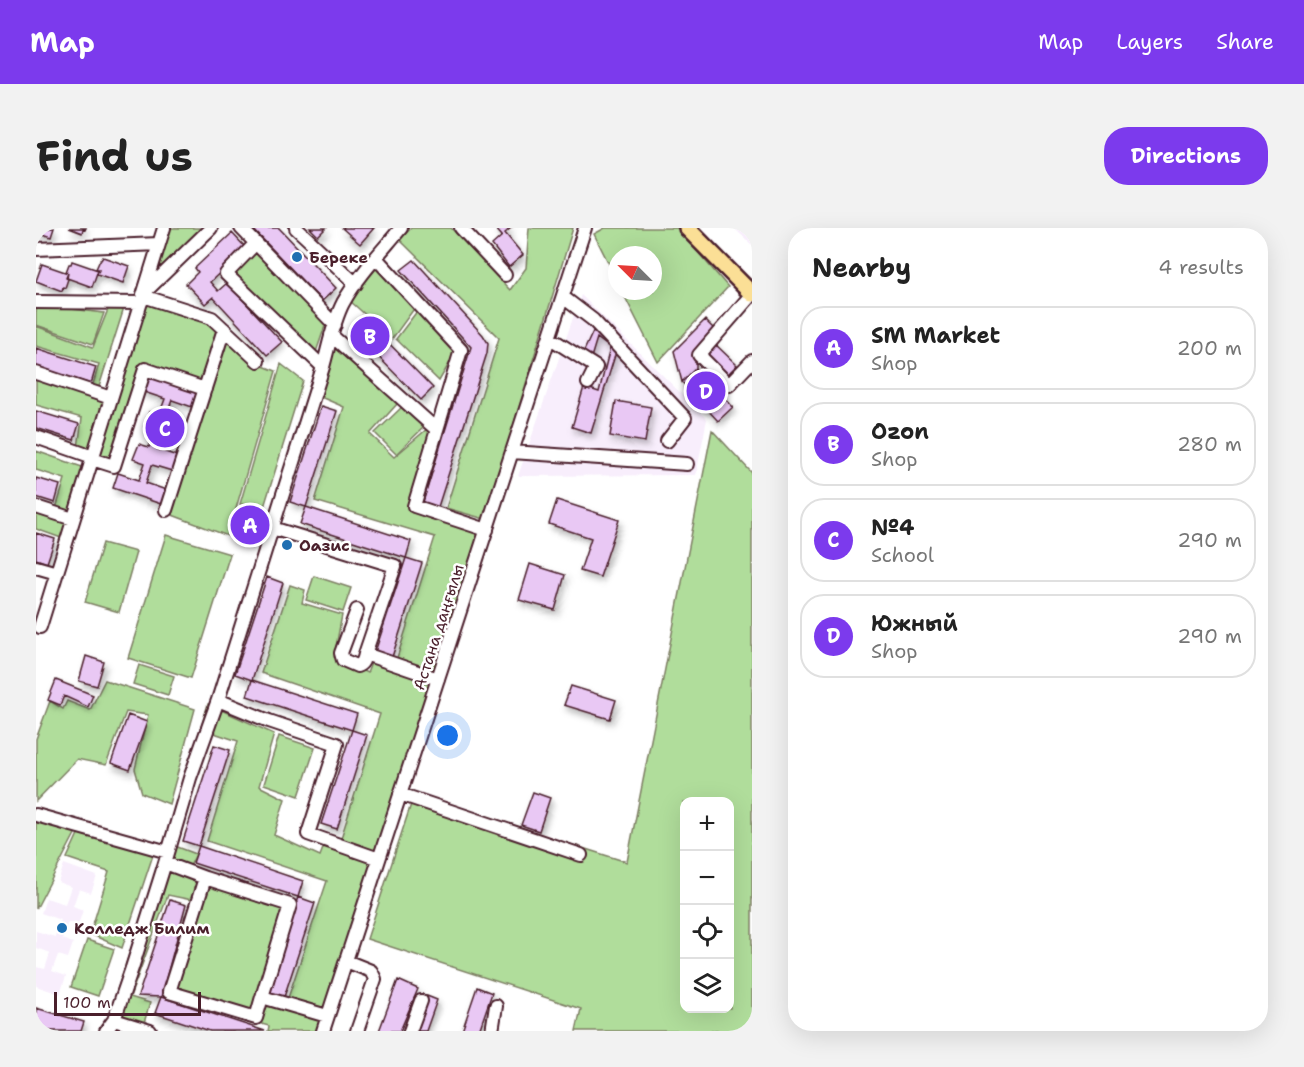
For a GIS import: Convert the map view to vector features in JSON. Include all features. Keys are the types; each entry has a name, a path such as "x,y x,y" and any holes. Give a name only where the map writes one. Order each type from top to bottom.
{"main road":[{"path":"687,228 752,294"}],"street":[{"path":"40,627 164,228"},
{"path":"143,297 211,228"},
{"path":"241,228 333,330 437,430"},
{"path":"296,228 356,284"},
{"path":"106,1031 114,1020 190,778 218,700 342,304 401,228"},
{"path":"461,228 505,275"},
{"name":"Астана даңғылы","path":"322,1031 563,297 588,230"},
{"path":"36,249 159,244"},
{"path":"255,244 226,274 323,366"},
{"path":"376,258 461,350 414,506 487,530"},
{"path":"752,294 699,355 729,385 752,361"},
{"path":"36,302 143,297 212,318 258,361"},
{"path":"563,297 592,320 685,418 667,441"},
{"path":"166,510 224,329"},
{"path":"550,338 596,367 588,383"},
{"path":"36,437 114,466 145,369 205,389"},
{"path":"36,373 111,398"},
{"path":"512,452 687,464"},
{"path":"36,507 73,519"},
{"path":"272,528 395,566 365,654 360,665 357,666 343,660 341,653 357,610"},
{"path":"36,567 57,573"},
{"path":"365,654 438,679"},
{"path":"218,700 269,721 337,744 308,834 379,859"},
{"path":"400,794 581,855"},
{"path":"36,815 167,857 205,878 290,905 256,1018 169,992 205,878"},
{"path":"346,961 371,971 375,978 357,1031"},
{"path":"262,997 327,1016"},
{"path":"410,1031 422,1001"},
{"path":"492,1031 496,1006"},
{"path":"114,1020 150,1031"}],"shaded area":[{"path":"734,228 752,228 752,245"},
{"path":"581,295 707,419 696,475 518,476"},
{"name":"Колледж Билим","path":"64,864 97,876 91,893 79,889 73,906 83,910 78,925 68,922 62,939 73,943 68,958 58,955 52,971 66,976 60,994 36,986 36,967 45,969 50,953 36,948 36,931 55,937 60,920 41,913 46,898 65,904 71,887 58,882"}],"green space":[{"path":"168,228 206,228 151,279"},
{"path":"411,228 451,228 510,290 526,268 529,228 573,228 485,519 446,508 499,338 400,240"},
{"path":"605,228 677,228 728,287 658,362 627,300 662,300 662,246 608,246 608,262 594,234"},
{"path":"256,249 326,323 313,361 232,275"},
{"path":"376,264 416,306 392,339 349,300"},
{"path":"146,300 209,320 220,332 204,385 142,364 112,461 98,455"},
{"path":"38,305 104,313 93,344 36,325"},
{"path":"125,305 98,390 92,388 99,364 36,346 36,326 93,347 109,307"},
{"path":"418,310 456,352 439,381 396,339"},
{"path":"225,336 258,364 276,371 228,536 167,513"},
{"path":"330,344 398,403 370,434 394,457 427,429 432,432 411,509 481,533 436,671 396,661 435,537 315,501 344,407 309,392"},
{"path":"281,364 303,381 264,507 240,504"},
{"path":"36,376 108,400 93,450 78,448 82,418 36,405"},
{"path":"403,406 424,427 396,454 375,433"},
{"path":"712,430 752,473 752,1031 576,1031 581,1009 367,939 414,795 627,862"},
{"path":"36,451 85,468 64,539 36,529 36,510 54,515 65,479 36,470"},
{"path":"166,535 230,554 191,678 128,658"},
{"path":"103,543 136,552 119,612 85,602"},
{"path":"314,576 351,588 343,612 306,600"},
{"path":"290,585 305,590 302,603 342,615 334,657 367,673 372,661 432,683 376,854 341,838 380,714 261,673"},
{"path":"139,665 174,676 168,695 133,684"},
{"path":"105,680 195,709 169,804 142,793 135,769 148,715 126,712 106,765 77,759 36,801 36,739 50,701 63,709 67,701 90,710"},
{"path":"208,704 274,734 259,786 285,799 274,835 320,856 325,843 374,861 325,1012 288,998 327,881 207,841 238,741 211,732 175,846 196,854 189,868 161,859"},
{"path":"279,736 315,748 299,796 264,784"},
{"path":"36,820 77,830 36,909"},
{"path":"79,832 154,852 122,948 90,934 109,872 67,858"},
{"path":"159,865 198,879 192,900 168,895 130,997 150,1003 143,1026 109,1014"},
{"path":"208,883 284,907 253,1013 175,988"},
{"path":"87,940 114,949 98,996 71,987"},
{"path":"266,1003 322,1021 319,1031 268,1031 269,1026 258,1023"}],"building":[{"path":"36,228 54,228 51,237 36,232"},
{"path":"69,228 86,228 82,233"},
{"path":"252,228 279,228 336,288 322,301"},
{"path":"310,228 326,228 318,236"},
{"path":"342,228 374,228 360,244"},
{"path":"495,228 511,228 505,233 523,255 509,267 492,245 502,236"},
{"path":"232,233 246,248 210,282 218,291 227,283 282,342 267,355 213,297 205,304 186,284 198,272 195,268"},
{"path":"103,257 129,266 123,283 97,274 99,269 96,269"},
{"path":"414,260 488,343 487,353 438,507 423,502 471,347 401,270"},
{"path":"72,261 98,270 92,287 67,278 68,273 66,272"},
{"path":"42,264 68,273 65,288 63,287 62,291 36,281"},
{"path":"362,316 433,388 421,400 350,328"},
{"path":"705,320 715,330 696,351 696,368 682,382 674,351"},
{"path":"595,327 617,349 591,433 572,427 584,387 599,392 610,348 597,338 590,361 583,353"},
{"path":"713,342 737,365 727,375 704,354"},
{"path":"36,348 96,367 91,384 36,367"},
{"path":"696,368 733,407 718,421 682,382"},
{"path":"147,375 201,392 195,408 172,400 166,417 188,424 183,440 162,433 157,449 177,456 172,471 152,465 146,483 169,491 164,505 113,488 118,473 139,480 145,463 133,459 139,444 149,447 155,431 144,427 149,412 159,415 165,399 141,391"},
{"path":"616,401 651,407 645,442 610,436"},
{"path":"321,406 337,411 306,507 290,502"},
{"path":"36,411 79,424 74,440 36,428"},
{"path":"36,478 60,485 55,503 36,497"},
{"path":"557,500 619,520 600,577 580,571 591,538 549,524"},
{"path":"306,507 411,541 406,558 300,524"},
{"path":"241,508 258,514 250,541 233,536"},
{"path":"36,533 55,539 47,563 36,559"},
{"path":"406,558 422,563 392,657 375,652"},
{"path":"530,564 565,575 555,610 519,600"},
{"path":"267,577 283,583 252,680 235,674"},
{"path":"86,656 104,662 97,686 79,681"},
{"path":"56,680 93,695 88,707 64,696 60,705 48,700"},
{"path":"252,680 357,714 352,730 247,696"},
{"path":"571,686 616,700 610,719 564,705"},
{"path":"128,715 147,722 130,770 111,763"},
{"path":"352,730 367,735 337,829 321,824"},
{"path":"214,745 230,750 199,846 183,841"},
{"path":"533,792 550,798 539,831 521,825"},
{"path":"199,846 303,881 298,897 193,863"},
{"path":"298,897 315,903 284,997 267,992"},
{"path":"170,900 186,905 161,997 138,996"},
{"path":"398,980 418,989 400,1031 379,1031"},
{"path":"477,987 492,993 479,1031 462,1031"},
{"path":"427,996 437,1000 426,1031 415,1031"},
{"path":"161,997 265,1031 210,1031 155,1013"},
{"path":"36,1008 84,1022 81,1031 46,1031 36,1028"}],"place":[{"name":"Береке","path":"297,257"},
{"name":"Ozon","path":"370,336"},
{"name":"Южный","path":"706,391"},
{"name":"№4","path":"165,428"},
{"name":"SM Market","path":"250,525"},
{"name":"Оазис","path":"287,545"},
{"name":"Колледж Билим","path":"62,928"}]}
